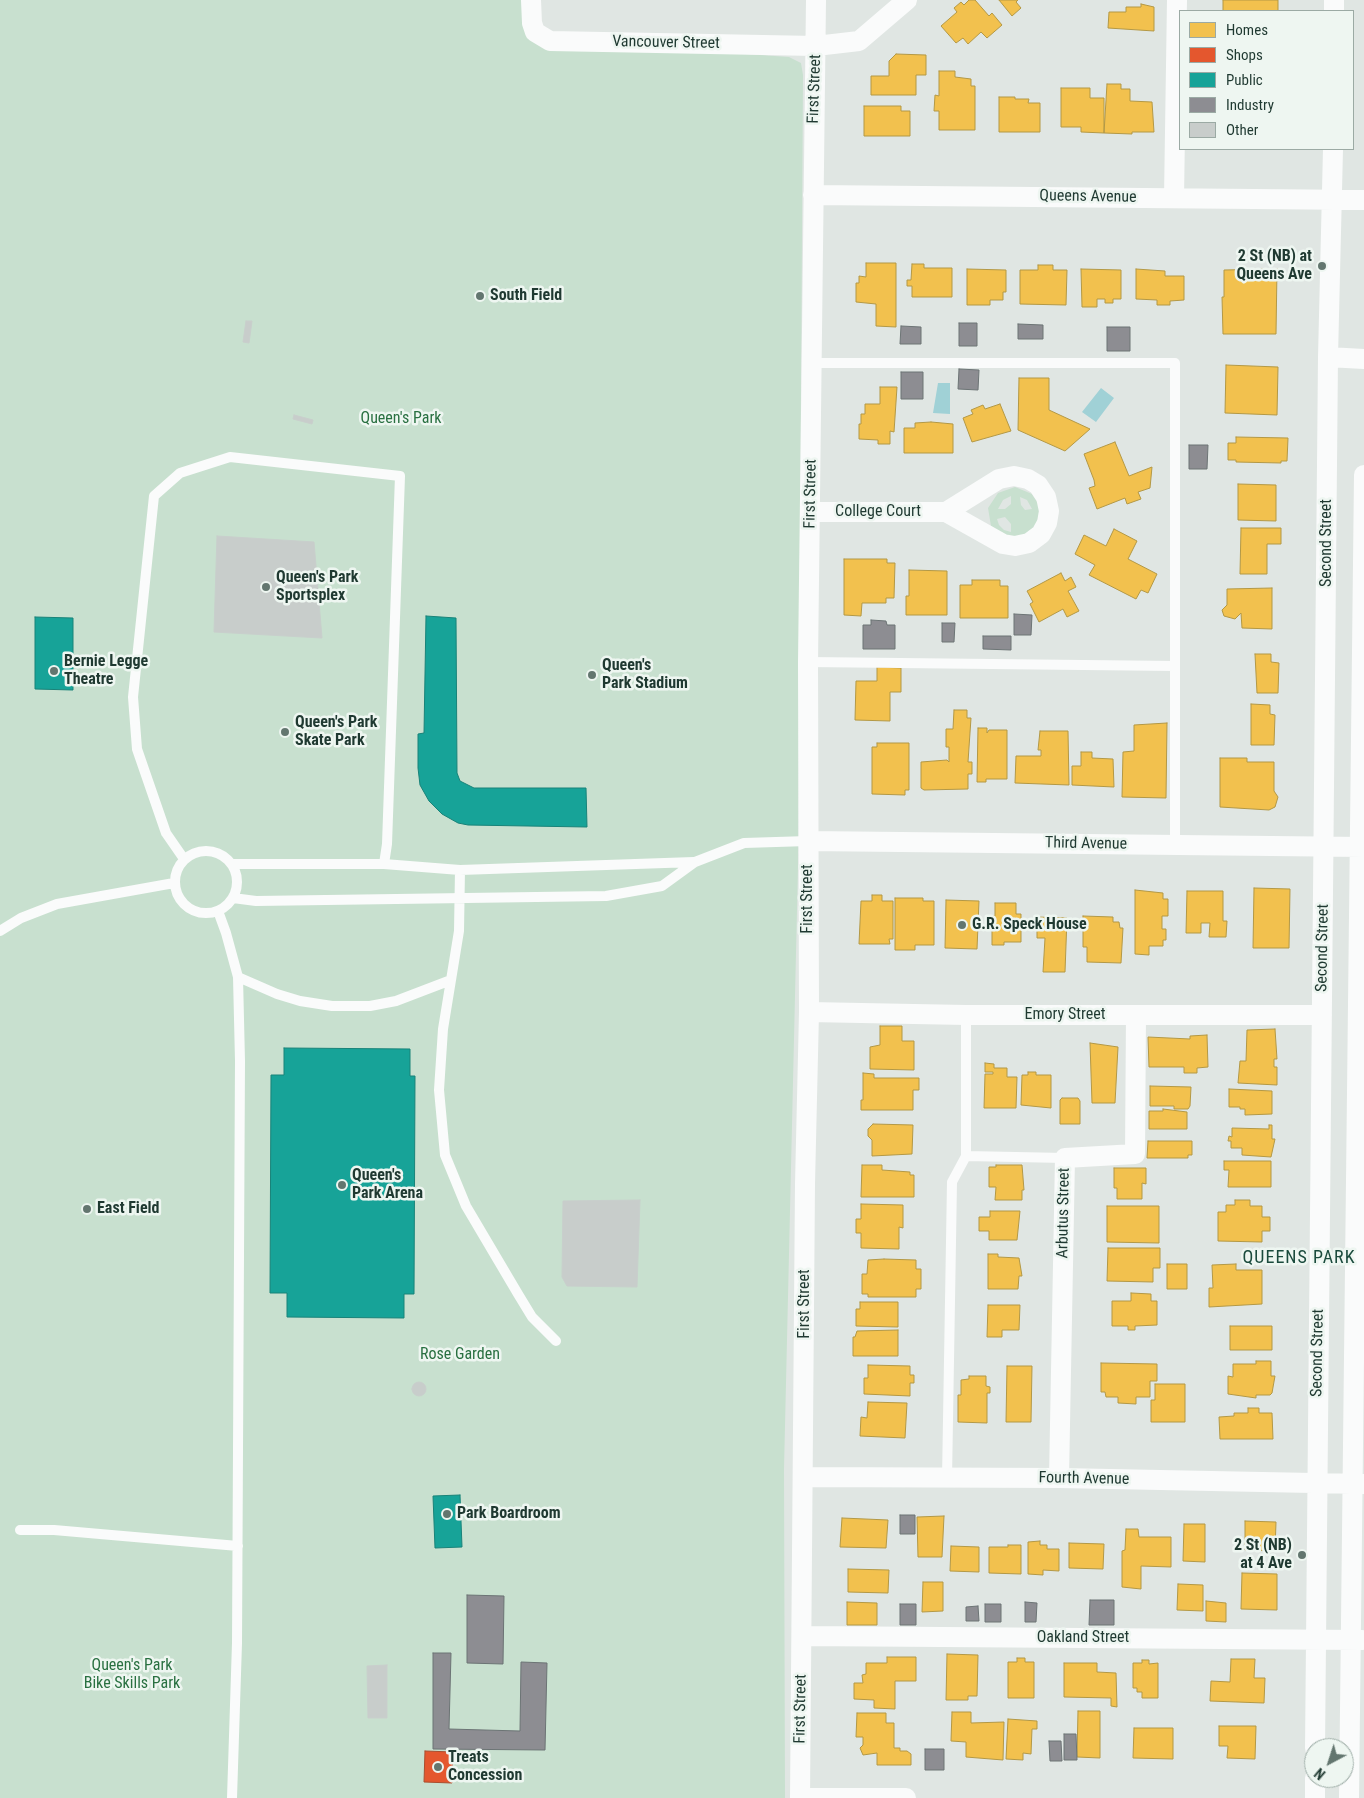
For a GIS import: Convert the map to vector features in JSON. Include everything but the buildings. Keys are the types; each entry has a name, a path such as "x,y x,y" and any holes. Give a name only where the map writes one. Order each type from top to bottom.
{"street":[{"name":"First Street","path":"800,1798 805,1184 809,1012 808,662 816,0"},
{"name":"Vancouver Street","path":"531,8 535,32 550,41 816,46 859,41 907,0"},
{"path":"1174,198 1177,0"},
{"name":"Second Street","path":"1315,1738 1325,846 1328,357 1333,150"},
{"name":"Queens Avenue","path":"813,195 1364,200"},
{"path":"1328,357 1364,359"},
{"path":"1349,1798 1357,1640 1364,475"},
{"name":"College Court","path":"811,512 946,512 1003,544 1015,546 1028,543 1041,534 1047,523 1049,511 1046,497 1038,485 1028,479 1014,476 999,479 946,512"},
{"name":"Third Avenue","path":"808,841 1362,847"},
{"name":"Emory Street","path":"809,1012 966,1015 1322,1014"},
{"name":"Arbutus Street","path":"1059,1478 1064,1158 1135,1154 1136,1015"},
{"name":"Fourth Avenue","path":"804,1476 1358,1483"},
{"name":"Oakland Street","path":"802,1636 1357,1640"},
{"path":"800,1798 906,1798"}],"lane":[{"path":"813,363 1175,362 1174,845"},
{"path":"184,859 166,832 138,749 133,697 154,496 180,474 230,457 400,476 387,844 384,864"},
{"path":"808,662 1174,666"},
{"path":"233,898 256,900 460,899 606,896 662,886 695,862 744,843 808,841"},
{"path":"204,850 219,854 232,864 238,881 233,898 218,911 201,913 185,906 176,892 174,883 175,874 184,859 204,850"},
{"path":"232,864 384,864 460,870 695,862"},
{"path":"460,870 459,930 442,1029 440,1090 445,1155 466,1206 518,1294 532,1317 556,1341"},
{"path":"0,931 21,918 56,904 174,883"},
{"path":"218,911 238,976 240,1061 238,1546 232,1798"},
{"path":"238,976 277,994 300,1001 332,1006 370,1006 396,1002 451,980"},
{"path":"947,1479 952,1182 966,1156 966,1015"},
{"path":"966,1156 1064,1158"},
{"path":"20,1530 54,1530 238,1546"}],"green space":[{"name":"Queen's Park","path":"0,0 529,0 530,39 789,57 801,63 803,75 798,867 784,1469 785,1798 0,1798"},
{"path":"1015,487 1032,494 1041,508 1034,532 1011,540 991,526 988,508 998,493","holes":["1011,496 1011,504 1005,509 998,509 1003,500","1020,497 1027,500 1032,509 1025,510 1021,505","1005,517 1011,524 1011,532 1004,530 999,525 997,519"]}],"water":[{"path":"938,383 950,383 950,414 933,413"},
{"path":"1101,388 1114,398 1096,422 1082,412"}],"place":[{"name":"2 St (NB) at Queens Ave","path":"1322,266"},
{"name":"South Field","path":"480,296"},
{"name":"Queen's Park Sportsplex","path":"266,587"},
{"name":"Bernie Legge Theatre","path":"54,671"},
{"name":"Queen's Park Stadium","path":"592,675"},
{"name":"Queen's Park Skate Park","path":"285,732"},
{"name":"G.R. Speck House","path":"962,925"},
{"name":"Queen's Park Arena","path":"342,1185"},
{"name":"East Field","path":"87,1209"},
{"name":"Park Boardroom","path":"447,1514"},
{"name":"2 St (NB) at 4 Ave","path":"1302,1555"},
{"name":"Treats Concession","path":"438,1767"}],"district":[{"name":"QUEENS PARK","path":"1299,1258"}],"park label":[{"name":"Rose Garden","path":"460,1355"},
{"name":"Queen's Park Bike Skills Park","path":"132,1675"}]}
